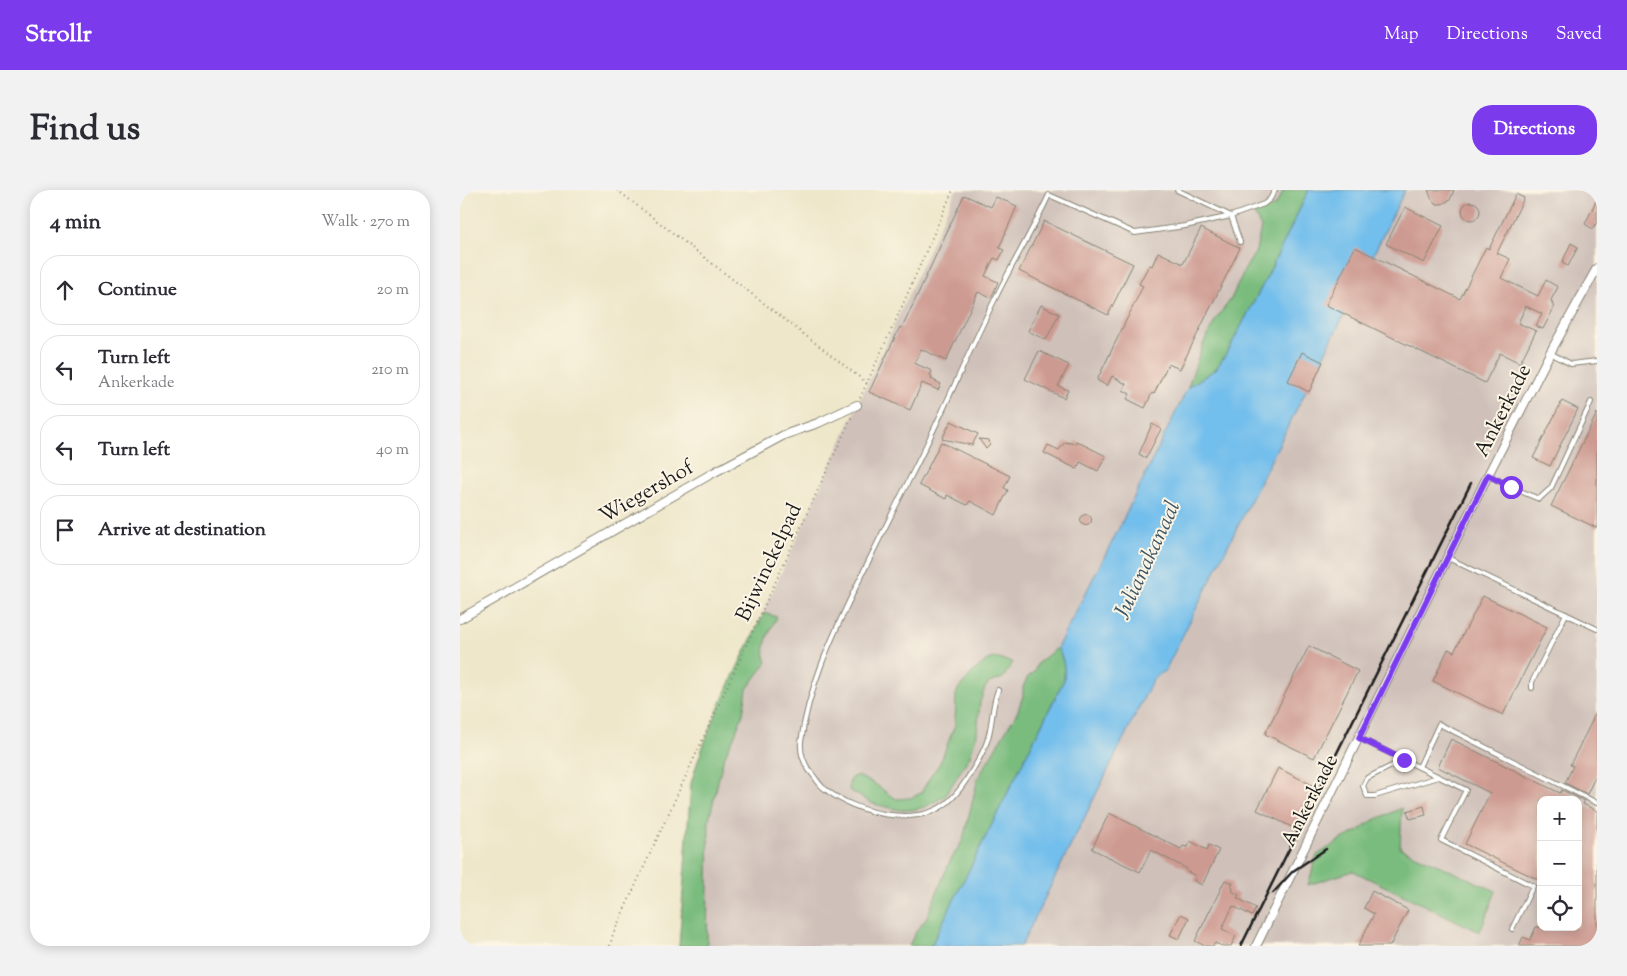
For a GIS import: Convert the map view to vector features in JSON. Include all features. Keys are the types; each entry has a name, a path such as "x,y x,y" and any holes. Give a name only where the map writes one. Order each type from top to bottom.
{"street":[{"name":"Ankerkade","path":"1256,946 1488,475 1550,353 1597,268"},
{"name":"Wiegershof","path":"460,619 711,474 784,435 818,423 857,405"}],"lane":[{"path":"1177,190 1231,216 1240,242"},
{"path":"998,690 993,702 989,736 976,764 949,801 928,812 903,816 879,813 850,804 824,789 804,766 800,745 808,710 827,650 1008,272 1049,195 1135,233 1185,226 1231,216 1264,204 1270,199 1275,190"},
{"path":"1550,353 1572,364 1597,361"},
{"path":"1488,475 1539,499 1551,488 1591,402"},
{"path":"1448,558 1597,629"},
{"path":"1532,688 1532,682 1566,614"},
{"path":"1419,767 1439,724 1597,803"},
{"path":"1359,738 1466,790 1441,840 1533,886 1512,929"},
{"path":"1404,760 1367,778 1363,786 1367,796 1375,796 1438,777"}],"path":[{"path":"617,190 867,383"},
{"name":"Bijwinckelpad","path":"610,946 613,934 857,405 953,190"}],"shaded area":[{"path":"956,190 1309,190 1268,275 1209,374 1187,387 1114,538 1057,648 1062,656 1034,737 931,946 679,946 691,783 695,767 719,709"},
{"path":"1405,190 1597,190 1597,946 1021,946 1153,679 1166,671"}],"green space":[{"path":"1284,190 1309,190 1268,275 1228,351 1216,369 1188,387 1203,344 1216,319 1231,299 1256,251 1261,227 1254,214 1275,206"},
{"path":"764,613 777,617 765,645 767,662 747,689 743,714 723,760 709,820 707,946 679,946 691,783 714,718"},
{"path":"1057,648 1064,663 1064,680 931,946 909,946 915,933 926,919 949,863 963,840 978,778 1017,713 1027,678 1034,672 1038,663"},
{"path":"994,658 1013,662 1003,678 989,683 985,688 980,702 977,734 970,756 945,796 925,807 913,810 900,810 873,804 849,790 852,777 858,776 875,784 897,799 910,798 921,793 940,763 955,725 958,689 973,672 987,660"},
{"path":"1402,808 1400,848 1496,891 1480,932 1353,871 1308,885 1317,855 1372,821"}],"water":[{"name":"Julianakanaal","path":"1309,190 1405,190 1165,671 1153,679 1021,946 931,946 1064,680 1064,663 1057,648 1114,538 1188,387 1216,369 1228,351 1268,275"}],"building":[{"path":"1428,190 1454,190 1450,200 1437,204 1432,200"},
{"path":"1516,194 1524,198 1497,253 1510,259 1501,278 1538,296 1546,280 1558,287 1551,300 1554,308 1543,329 1536,326 1542,314 1526,306 1518,323 1536,331 1520,363 1500,353 1485,383 1326,305 1355,247 1460,299 1486,247 1489,249"},
{"path":"964,195 991,207 996,197 1017,206 999,248 1004,250 999,260 994,258 985,276 998,282 991,298 978,292 946,361 921,349 914,363 932,371 931,379 941,384 938,390 922,383 910,410 869,392 900,327 902,328"},
{"path":"1597,199 1597,222 1593,229 1585,224"},
{"path":"1471,202 1477,205 1480,211 1477,217 1471,220 1465,217 1462,211 1465,205"},
{"path":"1405,207 1443,226 1424,263 1386,244"},
{"path":"1044,221 1133,264 1108,315 1019,271"},
{"path":"1201,228 1240,248 1180,369 1168,364 1145,408 1127,399 1130,394 1123,390 1126,384 1112,376 1107,386 1097,380 1143,286 1139,284 1149,265 1152,266 1158,252 1183,264"},
{"path":"1571,243 1578,247 1568,266 1562,263"},
{"path":"1041,305 1059,314 1046,340 1028,331"},
{"path":"1039,351 1069,365 1058,386 1068,390 1064,398 1025,379"},
{"path":"1302,352 1323,362 1309,392 1288,381"},
{"path":"1562,401 1578,409 1550,466 1533,458"},
{"path":"1597,413 1597,528 1551,506"},
{"path":"951,421 978,434 972,445 942,439"},
{"path":"1152,424 1161,429 1146,458 1139,454"},
{"path":"979,439 989,440 990,445 986,449"},
{"path":"1076,441 1106,456 1098,471 1080,462 1077,469 1044,453 1048,445 1059,450 1065,442 1075,444"},
{"path":"941,442 1010,476 1004,488 1008,490 996,515 970,501 967,505 947,495 946,499 919,485"},
{"path":"1086,514 1092,520 1086,526 1080,520"},
{"path":"1483,596 1547,627 1503,715 1433,681 1448,649 1454,652"},
{"path":"1309,646 1358,671 1314,758 1265,734"},
{"path":"1597,711 1597,778 1595,777 1587,794 1565,783 1573,766 1570,765"},
{"path":"1451,739 1560,793 1562,790 1574,796 1537,796 1537,879 1465,844 1490,793 1438,767"},
{"path":"1278,768 1314,786 1294,828 1257,810"},
{"path":"1582,800 1584,801 1583,804 1597,811 1597,946 1519,946 1523,937 1530,940 1536,927 1537,931 1582,931"},
{"path":"1424,806 1426,815 1410,819 1407,811"},
{"path":"1109,813 1181,849 1183,846 1187,847 1190,841 1207,850 1209,845 1219,850 1202,885 1194,881 1196,876 1186,871 1187,869 1151,850 1140,872 1092,849"},
{"path":"1225,880 1233,883 1232,891 1239,895 1237,898 1256,908 1252,916 1233,906 1222,929 1236,936 1231,946 1222,946 1215,943 1213,946 1205,946 1195,941"},
{"path":"1372,891 1408,910 1390,946 1358,946 1374,914 1364,908"},
{"path":"1181,914 1189,918 1179,939 1170,935"}],"railway":[{"path":"1241,946 1471,483"},
{"path":"1273,893 1293,871 1326,849"}],"route":[{"path":"1404,760 1359,738 1488,475 1511,487"}]}
